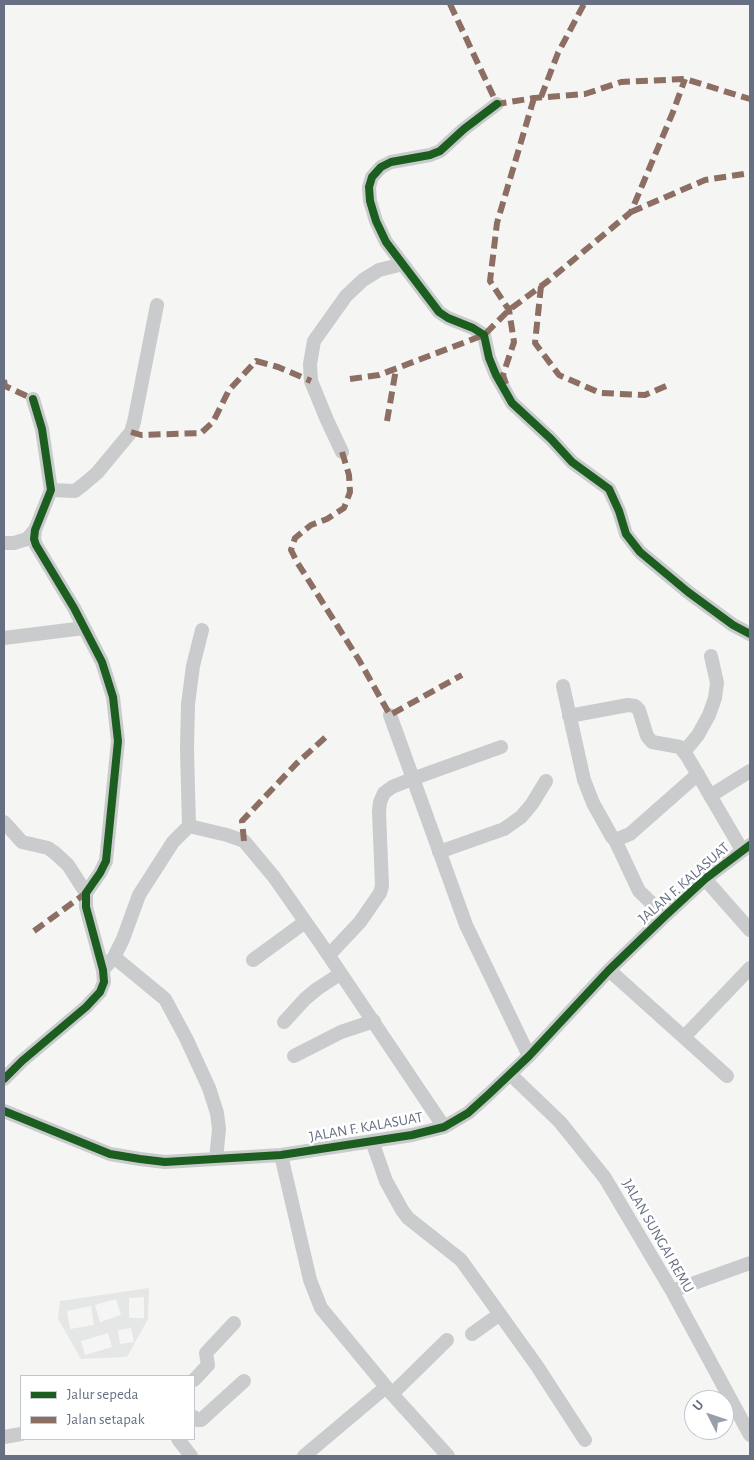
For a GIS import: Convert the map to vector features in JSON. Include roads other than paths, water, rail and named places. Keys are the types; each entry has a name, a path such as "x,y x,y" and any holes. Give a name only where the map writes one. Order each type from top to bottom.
{"street":[{"path":"497,104 464,129 440,151 430,155 391,162 381,167 372,177 368,187 370,201 376,221 386,242 439,312 484,335 489,358 496,375 512,403 551,439 572,462 609,489 619,511 626,534 640,552 688,592 733,625 750,634"},
{"path":"342,452 311,380 310,364 314,341 346,296 362,280 379,270 403,264"},
{"path":"51,490 75,491 97,473 131,432 157,305"},
{"path":"33,399 42,429 51,490 35,530 34,539 102,662 108,678 115,711 118,741 106,861 86,893"},
{"path":"4,543 14,544 27,539 35,530"},
{"path":"4,638 84,628"},
{"path":"103,970 114,957 123,939 139,895 173,842 189,826 188,704 193,666 202,630"},
{"path":"684,752 698,735 710,715 715,698 717,683 711,656"},
{"path":"563,686 579,761 590,795 615,840 638,891 665,916"},
{"path":"569,716 628,705 635,706 639,710 647,736 652,742 680,747 684,752 710,796 746,847"},
{"path":"390,715 466,925 530,1056"},
{"path":"329,956 360,922 380,893 382,886 379,812 380,802 384,793 392,787 412,779 501,747"},
{"path":"710,796 750,771"},
{"path":"615,840 630,834 698,774"},
{"path":"439,852 504,829 521,817 546,781"},
{"path":"4,822 22,842 48,848 55,853 68,865 86,893 86,907 103,970 104,982 100,992 86,1007 4,1079"},
{"path":"189,826 244,841 274,877 306,922 444,1127"},
{"name":"JALAN F. KALASUAT","path":"4,1111 110,1154 165,1162 281,1155 412,1135 444,1127 468,1113 530,1056 609,970 704,879 746,847"},
{"path":"704,879 750,930"},
{"path":"252,960 306,922"},
{"path":"114,957 165,999 186,1038 209,1088 217,1113 219,1129 216,1159"},
{"path":"684,1036 750,968"},
{"path":"609,970 727,1076"},
{"path":"284,1022 317,989 340,974"},
{"path":"294,1056 341,1032 374,1021"},
{"name":"JALAN SUNGAI REMU","path":"510,1074 560,1122 605,1178 672,1291 750,1435"},
{"path":"372,1141 386,1181 402,1210 408,1218 461,1260 585,1440"},
{"path":"281,1155 315,1298 321,1308 389,1390 448,1456"},
{"path":"672,1291 750,1263"},
{"path":"472,1334 500,1314"},
{"path":"195,1379 208,1365 206,1353 234,1323"},
{"path":"304,1456 389,1390 447,1340"},
{"path":"195,1418 201,1420 244,1381"},
{"path":"4,1437 20,1434"},
{"path":"179,1440 192,1456"}]}
